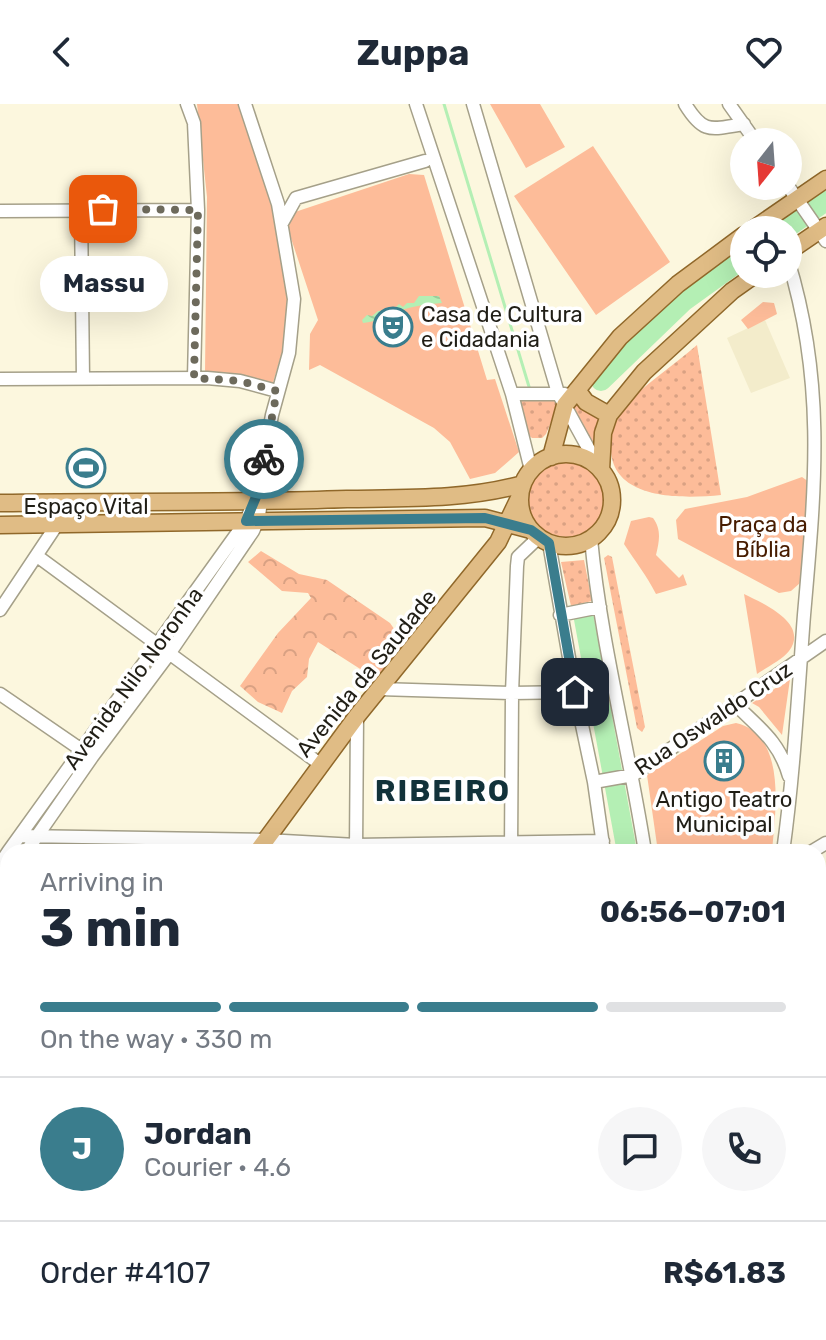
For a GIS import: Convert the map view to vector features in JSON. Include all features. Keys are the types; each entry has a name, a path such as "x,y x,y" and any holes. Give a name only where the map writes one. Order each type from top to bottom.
{"main road":[{"path":"802,192 826,179"},
{"path":"770,216 790,200"},
{"path":"802,243 821,231"},
{"path":"0,503 471,495 525,483 551,457 568,396 620,337 708,259 730,244"},
{"path":"0,525 485,518 509,523 570,546 591,539 604,526 612,504 612,492 600,468 603,433 609,415 644,372 736,288"},
{"path":"568,396 609,415"},
{"path":"551,457 576,455 600,468"},
{"path":"525,483 524,520 540,537"},
{"name":"Avenida da Saudade","path":"262,844 357,716 483,562 509,523 525,483"}],"street":[{"path":"187,104 194,123 198,210 194,378"},
{"name":"Avenida Nilo Noronha","path":"14,844 169,654 252,521 277,391 289,353 294,299 282,223 245,104"},
{"path":"416,104 512,394 525,483"},
{"path":"473,104 568,396 600,468"},
{"path":"685,104 696,121 709,129 744,124"},
{"path":"729,104 747,128"},
{"path":"282,223 296,198 425,161"},
{"path":"798,200 821,231"},
{"path":"81,209 83,379"},
{"path":"0,211 198,210"},
{"path":"784,844 792,787 816,503 819,412 810,334 796,288"},
{"path":"0,379 194,378 240,381 277,391"},
{"path":"512,394 568,396"},
{"path":"0,610 58,523 67,502"},
{"name":"Avenida Nilo Noronha","path":"32,844 158,645 252,521"},
{"path":"511,844 512,693 518,557 540,537 599,782 603,844"},
{"path":"591,539 600,607 643,844"},
{"path":"37,556 320,764"},
{"path":"560,615 600,607"},
{"name":"Rua Oswaldo Cruz","path":"599,782 629,776 826,641"},
{"path":"379,689 575,692"},
{"path":"0,694 86,754"},
{"path":"735,704 770,737 784,757 792,787"},
{"path":"356,844 357,716"},
{"path":"20,836 205,844"}],"shaded area":[{"path":"765,320 790,378 751,393 727,338"}],"green space":[{"path":"197,104 239,104 275,217 288,297 288,332 272,386 205,373 207,197"},
{"path":"490,104 540,104 565,147 526,168"},
{"path":"593,146 670,262 596,315 514,196"},
{"name":"Casa de Cultura e Cidadania","path":"409,174 424,175 487,380 495,379 519,452 495,473 470,479 450,442 434,428 320,365 309,370 310,334 318,320 287,226 292,213"},
{"path":"763,302 774,303 777,314 748,329 741,320"},
{"path":"697,345 721,495 668,496 634,486 621,476 613,462 611,443 614,425 630,400"},
{"path":"554,394 559,403 546,434 542,438 532,438 527,434 516,401"},
{"path":"579,399 603,417 595,446 572,409"},
{"path":"559,461 573,461 587,467 598,478 604,499 601,514 593,526 573,537 559,537 545,531 534,520 528,506 528,492 534,478 545,467"},
{"name":"Praça da Bíblia","path":"802,477 809,482 810,491 800,583 791,591 779,593 678,539 676,520 685,509 747,497"},
{"path":"653,518 659,532 656,555 679,578 683,574 687,585 656,594 624,544 631,521"},
{"path":"261,551 299,574 327,580 390,623 406,646 379,681 318,642 309,659 307,677 292,691 282,713 258,702 240,686 278,633 311,598 308,593 282,591 248,562"},
{"path":"608,555 612,557 645,727 642,732 637,728 604,558"},
{"path":"584,560 592,601 571,606 561,562"},
{"path":"744,594 781,615 793,632 794,641 789,651 757,674"},
{"path":"790,679 782,735 752,703"},
{"path":"736,723 753,730 764,743 771,759 776,798 773,844 657,844 647,775 723,726"}],"water":[{"path":"419,296 439,296 442,303 410,308 363,323 367,315 393,310 399,304 403,307 414,303"}],"waterway":[{"path":"444,104 530,390"},
{"path":"802,218 826,201"},
{"path":"601,381 683,302 730,268"},
{"path":"584,619 626,844"}],"way so far":[{"path":"103,209 198,210 194,378 240,381 277,391 264,459"}],"place":[{"name":"Massu","path":"103,209"},
{"name":"Casa de Cultura e Cidadania","path":"393,327"},
{"name":"Espaço Vital","path":"86,468"},
{"name":"Antigo Teatro Municipal","path":"724,761"}],"district":[{"name":"RIBEIRO","path":"443,791"}],"route":[{"path":"264,459 258,492 246,521 485,518 531,530 549,543 575,692"}]}
